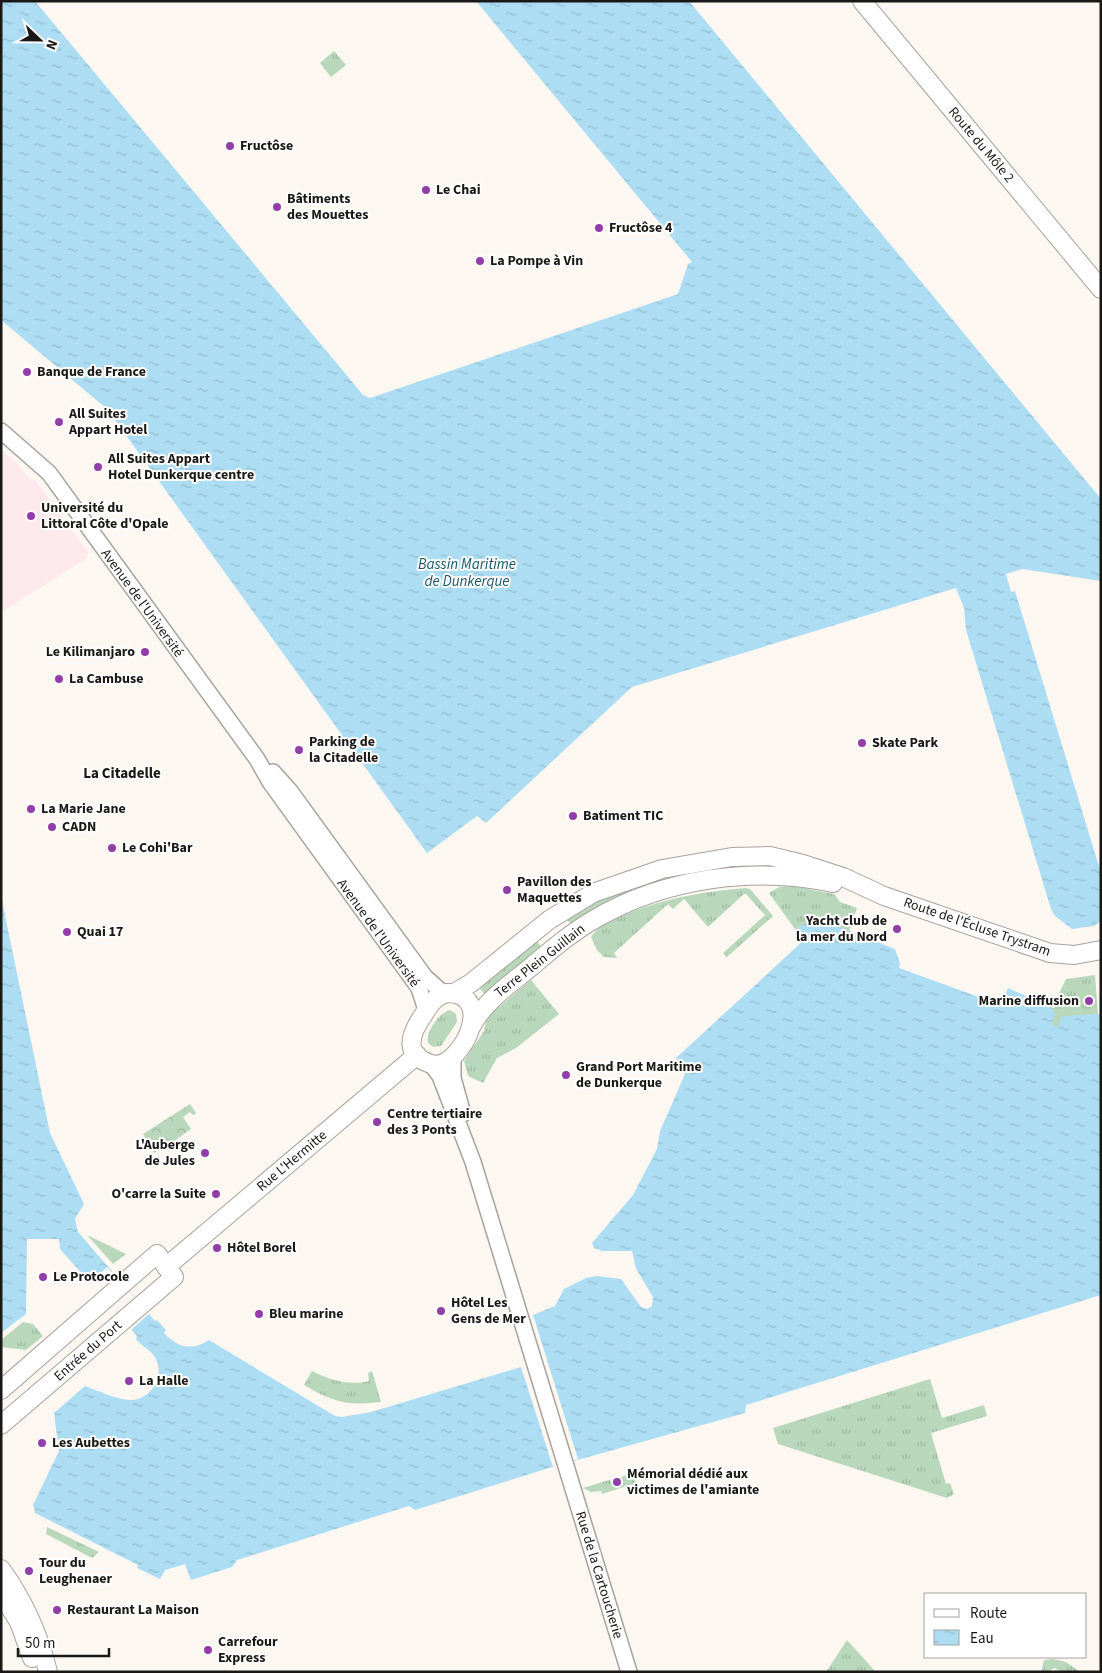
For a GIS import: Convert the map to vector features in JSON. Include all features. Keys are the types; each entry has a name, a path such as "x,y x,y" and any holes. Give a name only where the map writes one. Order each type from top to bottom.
{"main road":[{"name":"Route du Môle 2","path":"862,1 1101,289"},
{"name":"Route de l'Écluse Trystram","path":"692,862 739,856 775,857 836,875 884,896"},
{"name":"Terre Plein Guillain","path":"449,994 471,983 549,920 586,897 632,878 692,862"},
{"name":"Route de l'Écluse Trystram","path":"704,881 742,876 785,876 829,882 884,896 1050,953 1080,954 1101,950"},
{"name":"Terre Plein Guillain","path":"472,1025 488,1002 588,923 634,900 704,881"},
{"path":"449,994 464,998 470,1004 473,1016 472,1025 453,1056 444,1063 424,1059 412,1047 411,1036 434,1000 449,994"},
{"name":"Rue L'Hermitte","path":"166,1266 424,1059"},
{"name":"Entrée du Port","path":"1,1390 58,1342 126,1280 166,1266"},
{"name":"Entrée du Port","path":"1,1425 145,1302 166,1266"},
{"path":"4,1581 36,1672"},
{"path":"4,1581 30,1616 48,1672"}],"street":[{"name":"Avenue de l'Université","path":"1,431 49,473 419,988 426,1010"},
{"name":"Avenue de l'Université","path":"257,760 285,786 425,977 449,994"},
{"path":"453,1056 453,1078 473,1162"},
{"path":"424,1059 442,1080 473,1162"},
{"name":"Rue de la Cartoucherie","path":"473,1162 629,1672"}],"shaded area":[{"name":"Université du Littoral Côte d'Opale","path":"1,450 18,464 29,479 35,480 88,552 87,558 3,611 1,608"}],"green space":[{"path":"334,51 346,65 331,77 320,63"},
{"path":"681,875 681,877 572,925 567,920 567,916 641,878"},
{"path":"792,886 834,894 840,902 857,908 849,931 822,922 810,923 795,929 769,893 779,887"},
{"path":"750,889 773,916 727,957 723,953 765,915 745,893 708,927 684,899 673,909 668,904 614,953 617,958 604,957 597,950 591,937 600,927 650,905 696,894"},
{"path":"533,937 545,951 487,997 476,984"},
{"path":"1095,975 1098,1015 1058,1028 1052,1025 1050,1007 1054,1008 1056,1005 1054,1004 1066,979"},
{"path":"531,980 559,1014 516,1048 497,1058 483,1083 468,1076 464,1061 484,1031 487,1017"},
{"path":"450,1010 456,1014 457,1022 441,1046 433,1047 428,1043 431,1029 437,1019"},
{"path":"190,1104 196,1113 193,1115 190,1112 183,1117 191,1129 163,1149 161,1148 154,1153 143,1134"},
{"path":"87,1235 126,1254 113,1264"},
{"path":"23,1322 33,1324 43,1336 26,1350 1,1347 1,1340"},
{"path":"312,1371 333,1379 354,1383 369,1381 368,1373 372,1371 381,1402 349,1403 323,1395 304,1385"},
{"path":"930,1379 942,1418 984,1405 987,1416 931,1433 946,1484 950,1483 954,1494 947,1498 778,1444 773,1428"},
{"path":"633,1473 636,1483 602,1494 601,1491 591,1492 583,1488 609,1480 615,1483 616,1488 623,1485 621,1477"},
{"path":"47,1527 99,1552 92,1558 46,1534"},
{"path":"847,1640 875,1671 875,1672 826,1672"},
{"path":"1053,1659 1066,1662 1080,1672 1063,1672 1054,1668 1048,1672 1041,1672 1044,1660"}],"water":[{"name":"Bassin Maritime de Dunkerque","path":"1,1 35,1 363,395 370,398 678,294 688,264 692,262 476,1 689,1 1101,499 1101,581 1022,569 1006,574 1011,592 1015,591 1101,873 1101,921 1094,926 1072,929 1055,916 1051,909 966,630 964,608 956,588 632,687 486,823 477,816 427,853 107,409 1,320"},
{"path":"1,896 50,1133 84,1204 75,1219 78,1232 155,1321 157,1320 166,1330 164,1333 169,1338 180,1345 191,1347 209,1340 335,1416 342,1417 371,1412 521,1367 533,1315 555,1306 564,1289 586,1278 597,1276 621,1279 641,1307 647,1309 652,1306 653,1297 636,1269 632,1251 602,1251 594,1248 592,1243 633,1195 657,1149 660,1131 685,1074 676,1058 804,940 795,929 810,921 827,922 895,949 900,963 899,968 1001,1005 1008,988 1050,1007 1055,1013 1052,1025 1058,1027 1062,1016 1101,1014 1101,1295 746,1405 745,1413 549,1468 415,1510 409,1506 237,1560 232,1567 191,1580 185,1564 165,1570 160,1579 137,1568 138,1565 35,1513 33,1505 59,1451 54,1413 85,1386 129,1400 143,1397 154,1387 159,1373 156,1359 152,1353 136,1339 137,1336 60,1249 59,1239 27,1239 26,1314 1,1333"}],"pier":[{"path":"107,1267 149,1314 131,1330 90,1283"},
{"path":"533,1315 578,1459 553,1467 521,1367"}],"place":[{"name":"Fructôse","path":"230,146"},
{"name":"Le Chai","path":"426,190"},
{"name":"Bâtiments des Mouettes","path":"277,207"},
{"name":"Fructôse 4","path":"599,228"},
{"name":"La Pompe à Vin","path":"480,261"},
{"name":"Banque de France","path":"27,372"},
{"name":"All Suites Appart Hotel","path":"59,422"},
{"name":"All Suites Appart Hotel Dunkerque centre","path":"98,467"},
{"name":"Université du Littoral Côte d'Opale","path":"31,516"},
{"name":"Le Kilimanjaro","path":"145,652"},
{"name":"La Cambuse","path":"59,679"},
{"name":"Skate Park","path":"862,743"},
{"name":"Parking de la Citadelle","path":"299,750"},
{"name":"La Marie Jane","path":"31,809"},
{"name":"Batiment TIC","path":"573,816"},
{"name":"CADN","path":"52,827"},
{"name":"Le Cohi'Bar","path":"112,848"},
{"name":"Pavillon des Maquettes","path":"507,890"},
{"name":"Yacht club de la mer du Nord","path":"897,929"},
{"name":"Quai 17","path":"67,932"},
{"name":"Marine diffusion","path":"1089,1001"},
{"name":"Grand Port Maritime de Dunkerque","path":"566,1075"},
{"name":"Centre tertiaire des 3 Ponts","path":"377,1122"},
{"name":"L'Auberge de Jules","path":"205,1153"},
{"name":"O'carre la Suite","path":"216,1194"},
{"name":"Hôtel Borel","path":"217,1248"},
{"name":"Le Protocole","path":"43,1277"},
{"name":"Hôtel Les Gens de Mer","path":"441,1311"},
{"name":"Bleu marine","path":"259,1314"},
{"name":"La Halle","path":"129,1381"},
{"name":"Les Aubettes","path":"42,1443"},
{"name":"Mémorial dédié aux victimes de l'amiante","path":"617,1482"},
{"name":"Tour du Leughenaer","path":"29,1571"},
{"name":"Restaurant La Maison","path":"57,1610"},
{"name":"Carrefour Express","path":"208,1650"}],"district":[{"name":"La Citadelle","path":"122,773"}]}
